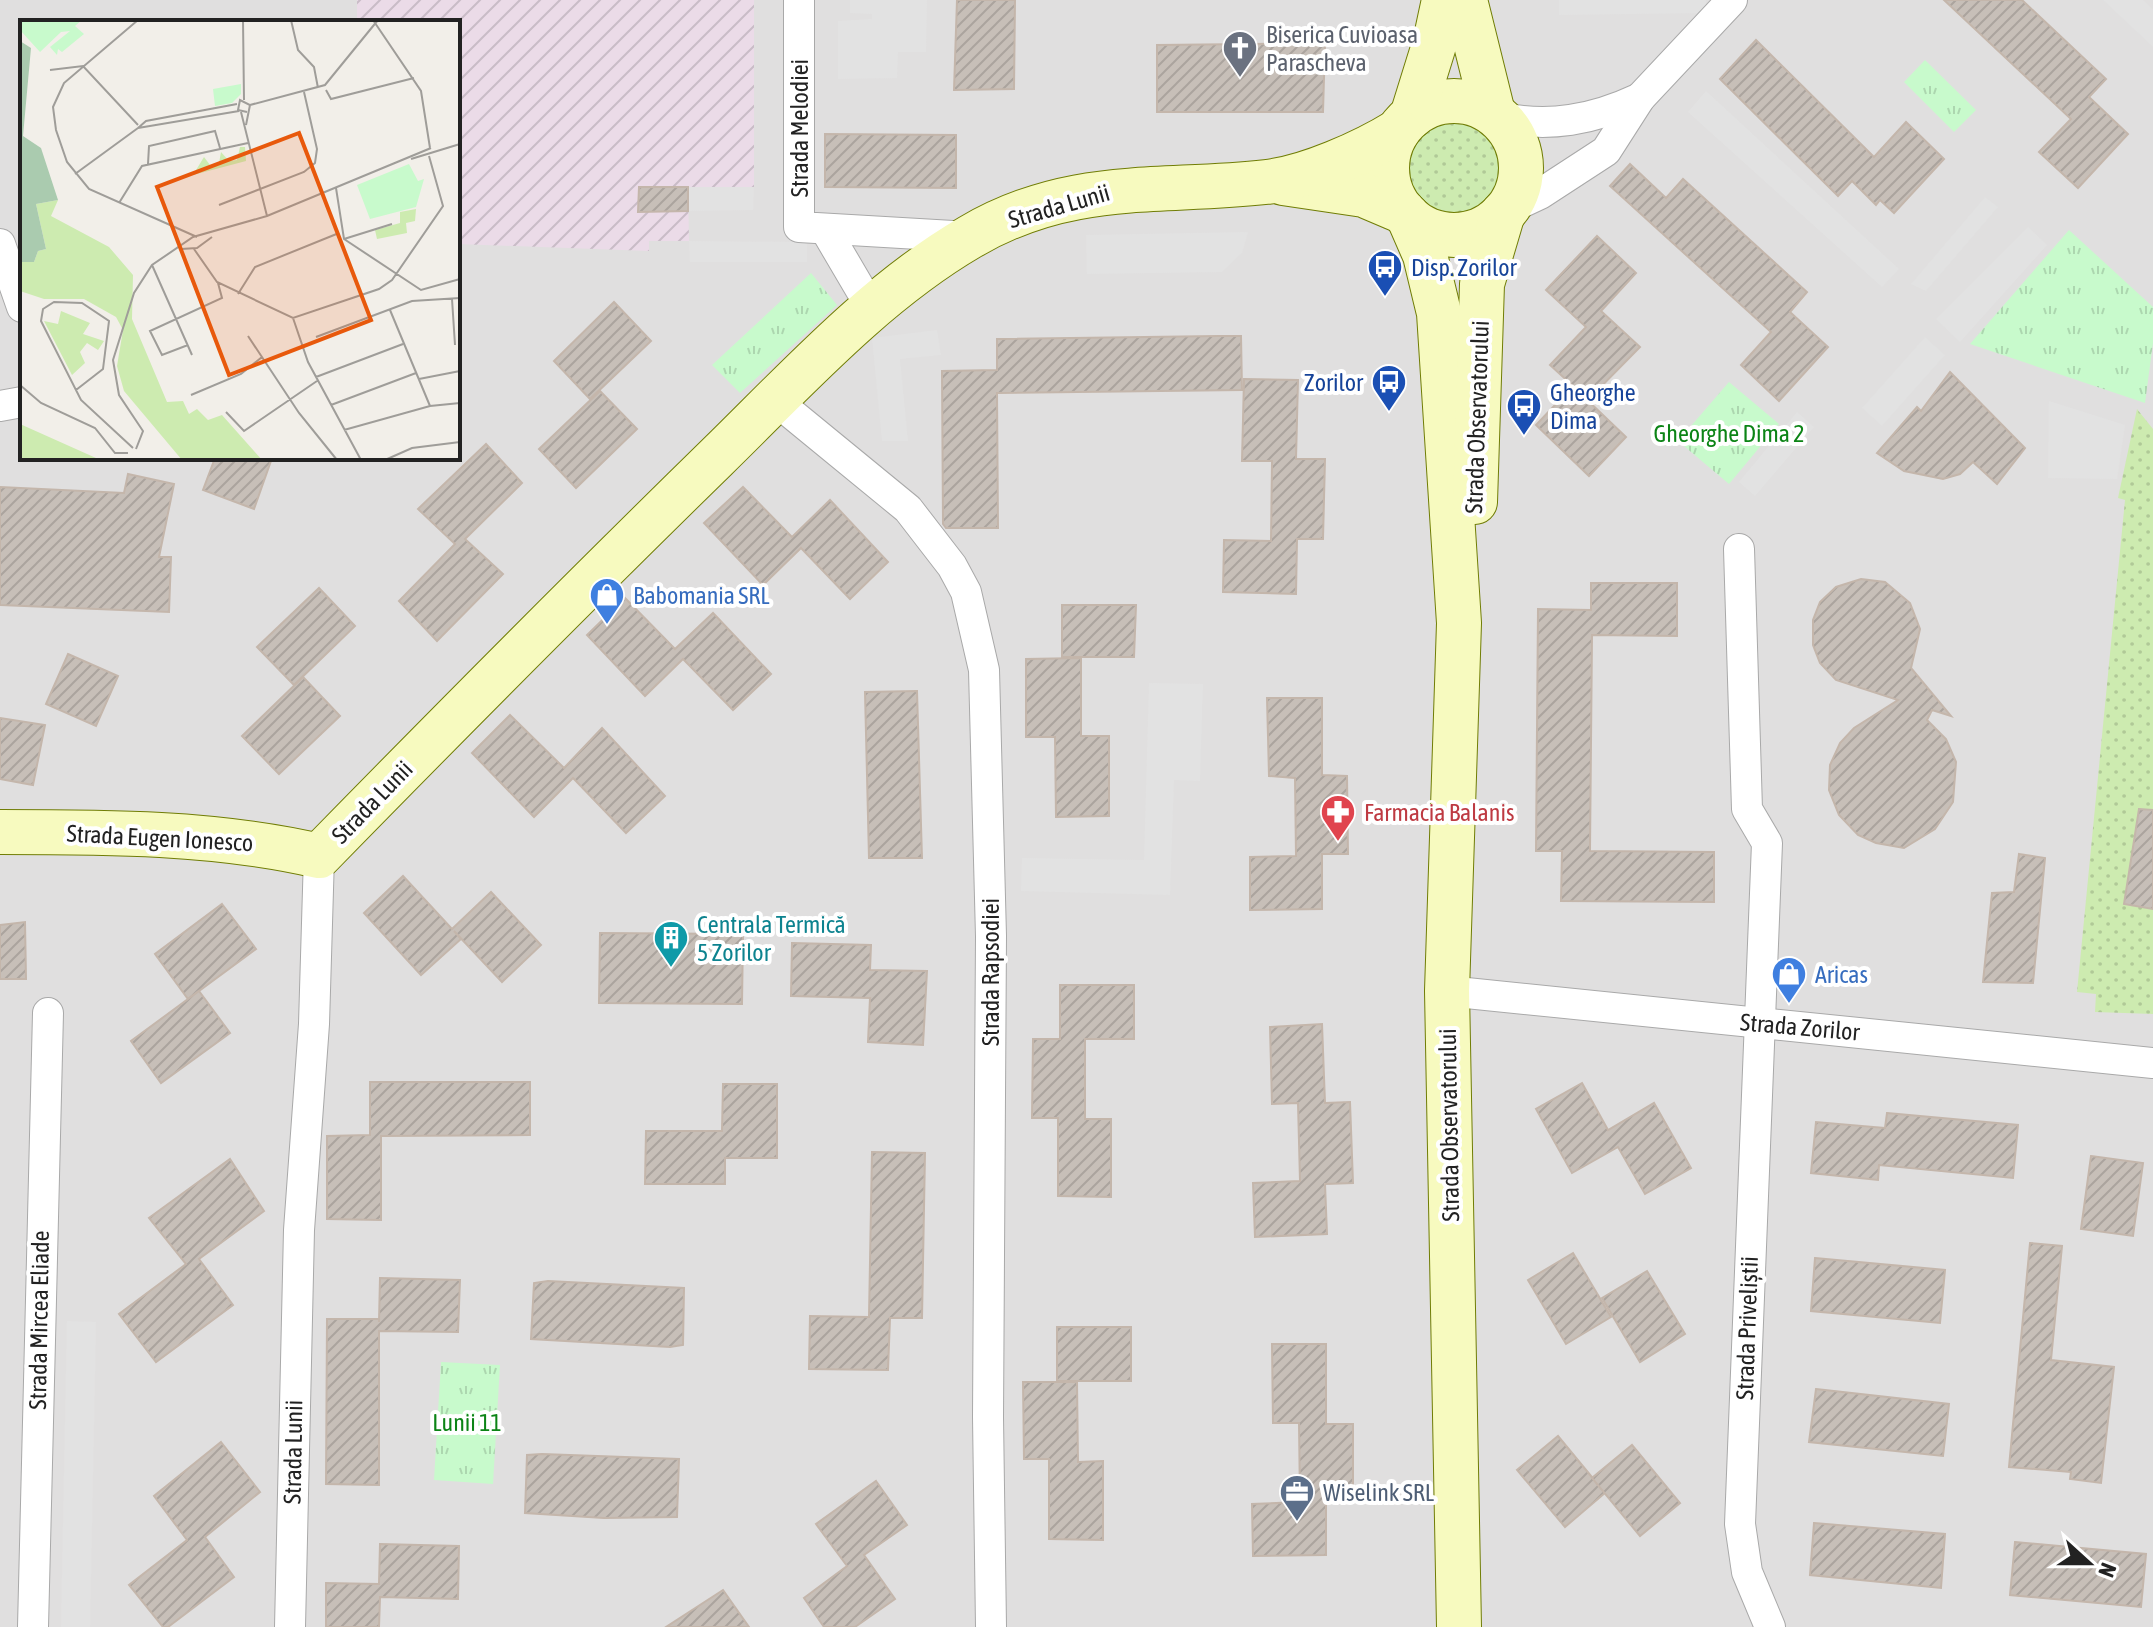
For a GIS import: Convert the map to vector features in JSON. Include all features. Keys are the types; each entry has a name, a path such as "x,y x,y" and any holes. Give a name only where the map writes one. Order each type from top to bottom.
{"main road":[{"path":"1405,124 1445,101 1471,103 1496,115 1512,134 1520,154 1518,189 1505,212 1484,228 1459,235 1431,231 1406,214 1389,182 1391,147 1405,124 1432,55 1444,0"},
{"path":"1465,0 1496,115"},
{"name":"Strada Lunii","path":"1273,181 1357,154 1405,124"},
{"name":"Strada Lunii","path":"319,856 541,629 775,400 872,309 970,237 1016,215 1116,189 1273,181 1364,195 1406,214"},
{"name":"Strada Observatorului","path":"1459,623 1471,566 1482,284 1505,212"},
{"name":"Strada Observatorului","path":"1406,214 1425,255 1439,313 1459,623 1447,991 1459,1627"},
{"name":"Strada Eugen Ionesco","path":"0,832 94,833 268,844 319,856"}],"street":[{"name":"Strada Melodiei","path":"799,0 799,227 970,237"},
{"path":"1505,212 1564,180 1606,151 1640,98 1732,0"},
{"path":"1496,115 1542,124 1563,122 1611,112 1640,98"},
{"path":"825,229 872,309"},
{"path":"0,244 20,301"},
{"name":"Strada Rapsodiei","path":"775,400 908,509 917,520 952,566 966,592 984,670 991,936 988,1417 991,1627"},
{"path":"0,406 20,402"},
{"name":"Strada Priveliștii","path":"1739,549 1747,809 1767,843 1740,1524 1747,1572 1770,1627"},
{"name":"Strada Lunii","path":"290,1627 298,1256 314,1024 319,856"},
{"name":"Strada Zorilor","path":"1447,991 2153,1063"},
{"name":"Strada Mircea Eliade","path":"33,1627 48,1013"}],"shaded area":[{"path":"0,0 2153,0 2153,1627 0,1627"},
{"path":"357,0 754,0 754,187 688,187 689,241 649,241 649,251 460,244 460,20 357,20"},
{"path":"850,0 927,0 926,52 898,52 897,78 838,79 838,21 872,19 872,14 850,13"},
{"path":"1559,0 1706,0 1706,13 1559,15"},
{"path":"2103,0 2143,0 2153,9 2153,47"},
{"path":"1706,91 1899,269 1882,287 1688,112"},
{"path":"688,187 754,187 753,210 688,211"},
{"path":"1985,197 1998,207 1926,291 1911,284"},
{"path":"2028,227 2047,245 1960,342 1936,319"},
{"path":"1248,232 1242,253 1222,272 1087,274 1086,235"},
{"path":"689,241 807,242 807,262 690,262"},
{"path":"937,330 941,355 900,359 908,441 882,441 872,338"},
{"path":"1925,337 1945,355 1882,426 1862,408"},
{"path":"2049,401 2125,425 2117,479 2048,478"},
{"path":"1797,412 1814,427 1755,496 1739,482"},
{"path":"1149,683 1203,684 1200,781 1174,780 1170,895 1021,891 1022,858 1144,860"},
{"path":"67,1321 96,1322 90,1627 61,1627"}],"green space":[{"path":"1925,60 1976,110 1954,132 1904,82"},
{"path":"1454,123 1472,126 1488,137 1499,153 1502,171 1499,189 1488,205 1472,216 1454,219 1436,216 1420,205 1409,189 1406,171 1409,153 1420,137 1436,126"},
{"path":"2069,230 2153,307 2153,343 2145,403 1970,344"},
{"path":"811,273 837,305 740,393 712,365"},
{"name":"Gheorghe Dima 2","path":"1729,382 1779,424 1729,484 1678,441"},
{"path":"2137,409 2153,429 2153,814 2140,814 2124,903 2153,909 2153,1014 2095,1012 2096,994 2077,992 2125,500 2118,498"},
{"name":"Lunii 11","path":"441,1362 500,1365 493,1484 434,1480"}],"building":[{"path":"957,0 1015,0 1014,89 954,90"},
{"path":"1944,0 2022,0 2106,79 2089,97 2128,134 2078,188 2039,152 2071,119"},
{"path":"1756,40 1874,157 1906,122 1944,159 1894,213 1880,200 1876,205 1852,181 1838,196 1720,79"},
{"name":"Biserica Cuvioasa Parascheva","path":"1325,43 1323,112 1157,112 1157,45"},
{"path":"825,134 956,135 956,188 825,187"},
{"path":"1630,164 1666,198 1683,179 1807,292 1790,312 1828,347 1779,401 1741,365 1771,332 1610,186"},
{"path":"639,187 688,187 688,211 638,212"},
{"path":"1597,236 1636,273 1601,311 1640,347 1588,400 1582,395 1626,437 1589,476 1536,425 1573,386 1550,365 1586,327 1546,290"},
{"path":"614,302 651,341 590,399 554,361"},
{"path":"1241,336 1242,390 997,393 998,528 946,528 943,524 942,371 997,370 997,339"},
{"path":"1950,372 2025,448 1997,484 1973,462 1960,474 1943,479 1904,471 1877,453 1917,407 1921,411"},
{"path":"1244,379 1298,380 1296,459 1325,459 1323,539 1297,539 1296,594 1223,592 1224,540 1271,541 1272,461 1242,461"},
{"path":"600,391 637,429 576,488 539,449"},
{"path":"486,444 522,483 465,539 503,574 437,641 399,601 455,544 418,509"},
{"path":"214,460 271,460 254,509 203,490"},
{"path":"128,474 174,484 159,557 171,557 169,612 0,605 0,487 124,493"},
{"path":"743,487 792,537 830,500 888,562 850,599 801,548 763,585 704,523"},
{"path":"1861,579 1885,582 1910,603 1920,629 1911,668 1951,716 1932,710 1927,720 1946,739 1956,762 1953,802 1935,829 1904,848 1876,843 1858,835 1839,815 1829,790 1830,765 1840,743 1854,728 1898,700 1836,680 1820,663 1813,645 1813,620 1820,602 1836,587"},
{"path":"1591,583 1677,583 1677,636 1592,635 1590,851 1714,852 1714,902 1561,901 1562,851 1536,851 1538,609 1591,610"},
{"path":"319,588 355,626 294,685 257,647"},
{"path":"625,598 675,649 713,613 771,674 733,710 683,659 645,696 587,635"},
{"path":"1062,605 1136,605 1134,657 1062,657"},
{"path":"68,654 118,676 96,726 46,704"},
{"path":"1081,658 1081,736 1109,736 1109,816 1056,817 1055,737 1026,737 1026,659"},
{"path":"303,677 340,716 279,774 242,736"},
{"path":"917,691 922,858 869,858 865,692"},
{"path":"1267,698 1322,698 1322,775 1347,776 1348,854 1322,854 1322,909 1250,910 1250,857 1296,856 1295,778 1269,776"},
{"path":"510,715 564,768 602,728 665,796 626,833 573,778 534,817 472,753"},
{"path":"0,718 45,725 33,785 0,779"},
{"path":"2139,809 2153,810 2153,909 2124,904"},
{"path":"2019,854 2045,858 2033,983 1983,982 1992,893 2014,892"},
{"path":"403,876 452,929 491,892 541,945 502,982 454,931 461,939 421,975 364,913"},
{"path":"222,904 256,949 188,999 155,954"},
{"path":"25,922 26,979 0,979 0,925"},
{"name":"Centrala Termică 5 Zorilor","path":"600,933 743,934 742,1004 599,1003"},
{"path":"792,943 871,945 870,970 927,971 923,1045 868,1042 870,998 791,996"},
{"path":"1060,985 1134,985 1134,1039 1085,1039 1085,1119 1111,1119 1111,1197 1058,1196 1058,1118 1032,1118 1033,1039 1060,1039"},
{"path":"199,991 230,1033 161,1083 131,1041"},
{"path":"1322,1024 1325,1103 1350,1102 1353,1183 1325,1184 1327,1234 1255,1237 1253,1183 1300,1181 1298,1103 1272,1104 1270,1027"},
{"path":"370,1082 530,1082 530,1135 381,1136 381,1220 327,1219 327,1136 370,1135"},
{"path":"1582,1083 1608,1130 1654,1103 1691,1168 1645,1194 1618,1147 1572,1173 1536,1109"},
{"path":"723,1084 777,1084 777,1158 725,1158 725,1184 645,1184 646,1131 722,1131"},
{"path":"1887,1113 2018,1125 2013,1178 1879,1165 1878,1180 1811,1173 1816,1122 1885,1128"},
{"path":"872,1152 925,1153 922,1318 890,1318 888,1370 809,1369 810,1316 869,1317"},
{"path":"2091,1156 2143,1163 2133,1236 2081,1229"},
{"path":"230,1159 264,1211 199,1259 233,1305 156,1362 119,1314 186,1264 149,1218"},
{"path":"2030,1243 2062,1246 2051,1360 2114,1367 2101,1483 2070,1479 2071,1472 2009,1467"},
{"path":"1573,1253 1611,1317 1566,1344 1528,1280"},
{"path":"1815,1258 1945,1270 1940,1323 1811,1311"},
{"path":"1647,1271 1685,1334 1640,1362 1602,1298"},
{"path":"380,1278 460,1280 458,1332 379,1331 379,1485 326,1484 327,1319 379,1319 379,1322"},
{"path":"548,1281 684,1288 683,1345 670,1347 531,1339 534,1283"},
{"path":"1057,1327 1131,1327 1131,1381 1057,1381"},
{"path":"1272,1344 1326,1344 1326,1424 1353,1424 1353,1501 1326,1501 1326,1555 1253,1556 1252,1504 1300,1502 1299,1423 1273,1423"},
{"path":"1023,1382 1077,1382 1078,1462 1103,1461 1103,1540 1049,1539 1049,1459 1024,1459"},
{"path":"1816,1389 1949,1404 1943,1456 1809,1442"},
{"path":"1558,1436 1605,1493 1565,1527 1517,1470"},
{"path":"221,1442 260,1492 205,1537 234,1577 168,1627 163,1627 129,1585 187,1540 154,1496"},
{"path":"1632,1445 1680,1503 1640,1536 1592,1478"},
{"path":"527,1455 679,1459 677,1517 604,1518 525,1513"},
{"path":"876,1481 907,1525 864,1555 895,1599 855,1627 824,1627 804,1598 847,1566 816,1524"},
{"path":"1814,1523 1945,1534 1941,1588 1810,1575"},
{"path":"2015,1542 2146,1554 2141,1607 2010,1595"},
{"path":"380,1544 459,1546 458,1599 380,1597 379,1627 326,1627 326,1583 379,1584"},
{"path":"723,1590 749,1627 666,1627"}],"place":[{"name":"Biserica Cuvioasa Parascheva","path":"1240,79"},
{"name":"Disp. Zorilor","path":"1385,298"},
{"name":"Zorilor","path":"1389,413"},
{"name":"Gheorghe Dima","path":"1524,437"},
{"name":"Babomania SRL","path":"607,626"},
{"name":"Farmacia Balanis","path":"1338,843"},
{"name":"Centrala Termică 5 Zorilor","path":"671,969"},
{"name":"Aricas","path":"1789,1005"},
{"name":"Wiselink SRL","path":"1297,1523"}]}
